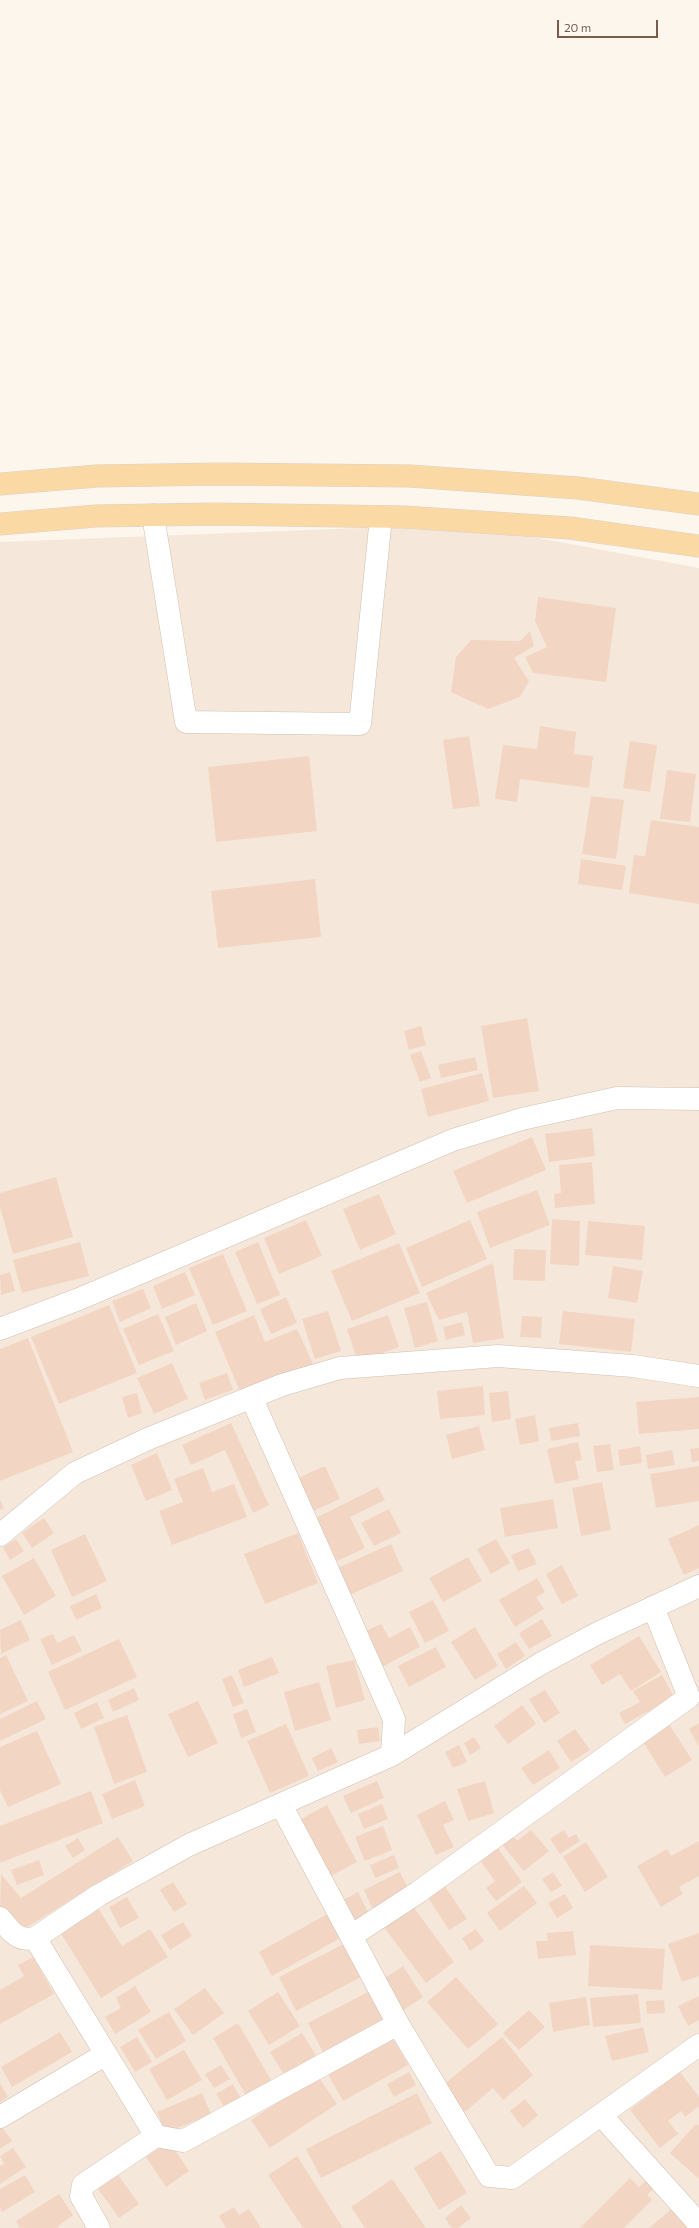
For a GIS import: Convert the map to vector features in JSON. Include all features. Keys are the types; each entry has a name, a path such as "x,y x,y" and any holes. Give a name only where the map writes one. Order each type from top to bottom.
{"main road":[{"path":"0,484 97,476 220,474 410,476 578,488 699,504"},
{"path":"0,524 96,516 381,517 570,528 699,546"}],"street":[{"path":"153,515 186,722 360,724 381,517"},
{"path":"0,1329 79,1299 453,1140 522,1119 617,1098 699,1099"},
{"path":"0,1535 75,1474 150,1438 252,1399 282,1385 340,1368 498,1356 633,1366 699,1376"},
{"path":"252,1399 394,1719 392,1754"},
{"path":"0,1918 17,1938 26,1940 35,1938 98,1895 189,1845 392,1754 540,1664 598,1633 699,1586"},
{"path":"351,1936 417,1893 689,1697 654,1607"},
{"path":"281,1805 398,2024 489,2176 512,2178 602,2116 699,2045"},
{"path":"35,1938 156,2136"},
{"path":"99,2228 81,2196 83,2185 156,2136 183,2141 398,2024"},
{"path":"0,2117 106,2054"},
{"path":"602,2116 697,2219"}],"shaded area":[{"path":"463,524 699,568 699,2228 0,2228 0,542"}],"building":[{"path":"538,597 616,608 606,682 533,673 525,657 547,647 535,621"},
{"path":"530,631 534,646 514,658 529,681 520,697 488,709 451,692 456,657 471,640 520,641"},
{"path":"540,726 576,732 574,754 593,756 589,788 520,779 517,802 495,799 503,745 537,749"},
{"path":"469,736 480,806 453,809 443,740"},
{"path":"630,741 657,745 650,792 623,788"},
{"path":"309,756 317,831 216,842 208,767"},
{"path":"667,770 696,774 690,822 660,819"},
{"path":"591,796 624,800 616,859 582,854"},
{"path":"651,820 699,827 699,904 629,893 634,855 645,856"},
{"path":"581,859 626,866 622,890 578,884"},
{"path":"315,879 321,937 218,948 211,891"},
{"path":"527,1018 539,1091 493,1098 481,1026"},
{"path":"421,1026 426,1045 409,1050 404,1031"},
{"path":"421,1051 431,1078 420,1082 410,1055"},
{"path":"475,1057 478,1070 441,1078 438,1065"},
{"path":"482,1073 489,1101 428,1117 421,1089"},
{"path":"592,1128 595,1156 549,1162 545,1134"},
{"path":"532,1137 546,1170 467,1203 453,1171"},
{"path":"592,1162 595,1204 555,1208 554,1194 561,1193 559,1165"},
{"path":"56,1177 73,1237 13,1254 0,1207 0,1193"},
{"path":"537,1190 550,1225 490,1248 477,1212"},
{"path":"379,1194 396,1234 360,1250 343,1209"},
{"path":"552,1219 580,1221 579,1266 550,1264"},
{"path":"306,1220 322,1256 279,1274 264,1238"},
{"path":"470,1220 487,1259 422,1287 406,1248"},
{"path":"588,1221 645,1226 642,1260 585,1255"},
{"path":"80,1242 89,1276 22,1293 13,1260"},
{"path":"258,1242 280,1295 257,1304 235,1252"},
{"path":"399,1243 420,1293 352,1321 331,1271"},
{"path":"514,1249 546,1250 545,1281 513,1280"},
{"path":"223,1254 247,1311 213,1325 189,1268"},
{"path":"493,1263 504,1338 473,1343 467,1312 439,1320 426,1293"},
{"path":"613,1266 643,1271 637,1303 608,1298"},
{"path":"10,1272 15,1291 1,1295 0,1275"},
{"path":"185,1272 195,1295 162,1309 153,1286"},
{"path":"143,1289 151,1308 120,1322 112,1301"},
{"path":"286,1297 297,1323 271,1334 260,1309"},
{"path":"427,1302 438,1341 415,1348 404,1308"},
{"path":"196,1303 207,1331 176,1345 165,1317"},
{"path":"109,1305 137,1373 59,1404 31,1337"},
{"path":"328,1311 341,1351 315,1359 302,1319"},
{"path":"563,1311 635,1319 631,1352 559,1344"},
{"path":"158,1314 174,1351 139,1365 123,1329"},
{"path":"254,1315 265,1342 297,1329 313,1364 241,1394 215,1332"},
{"path":"388,1315 399,1347 358,1362 347,1329"},
{"path":"522,1316 542,1317 541,1338 520,1337"},
{"path":"462,1322 465,1335 446,1340 443,1327"},
{"path":"28,1338 73,1452 0,1481 0,1349"},
{"path":"172,1363 188,1399 154,1414 137,1378"},
{"path":"227,1373 233,1390 205,1400 199,1383"},
{"path":"483,1386 485,1415 440,1419 437,1391"},
{"path":"508,1391 511,1419 492,1422 489,1393"},
{"path":"137,1393 142,1413 128,1418 122,1397"},
{"path":"699,1397 699,1429 639,1434 636,1402"},
{"path":"535,1415 539,1441 520,1445 515,1419"},
{"path":"231,1423 269,1505 253,1513 225,1450 191,1465 182,1445"},
{"path":"578,1423 580,1436 551,1441 549,1428"},
{"path":"479,1426 485,1450 452,1459 446,1435"},
{"path":"578,1442 582,1460 575,1461 579,1479 555,1484 547,1449"},
{"path":"610,1444 614,1470 597,1472 593,1446"},
{"path":"640,1446 642,1463 620,1466 618,1450"},
{"path":"699,1448 699,1461 692,1462 690,1449"},
{"path":"672,1450 675,1465 648,1469 646,1455"},
{"path":"157,1453 172,1490 146,1501 131,1465"},
{"path":"325,1466 340,1499 313,1511 298,1478"},
{"path":"699,1466 699,1501 656,1508 650,1474"},
{"path":"203,1468 212,1492 234,1484 247,1517 172,1545 159,1511 183,1502 174,1479"},
{"path":"602,1482 611,1530 581,1536 572,1488"},
{"path":"378,1487 385,1500 350,1517 365,1548 337,1561 316,1518"},
{"path":"553,1499 558,1528 505,1537 500,1508"},
{"path":"0,1500 4,1508 0,1510"},
{"path":"389,1509 401,1533 374,1546 361,1523"},
{"path":"44,1518 54,1533 32,1548 22,1533"},
{"path":"699,1525 699,1568 684,1575 668,1539"},
{"path":"298,1533 318,1583 265,1604 244,1554"},
{"path":"85,1534 107,1581 72,1597 51,1550"},
{"path":"16,1539 24,1551 10,1560 3,1547"},
{"path":"496,1539 510,1563 491,1574 477,1549"},
{"path":"391,1544 403,1571 347,1596 335,1569"},
{"path":"529,1548 537,1564 518,1571 511,1555"},
{"path":"468,1557 482,1581 443,1602 429,1578"},
{"path":"34,1558 56,1596 24,1615 2,1576"},
{"path":"562,1565 578,1596 562,1604 546,1574"},
{"path":"537,1578 545,1592 536,1597 544,1609 515,1627 499,1600"},
{"path":"96,1594 102,1608 76,1620 70,1606"},
{"path":"433,1600 449,1631 425,1643 409,1612"},
{"path":"542,1619 552,1636 529,1649 519,1633"},
{"path":"21,1620 30,1640 1,1654 0,1630"},
{"path":"381,1624 389,1638 410,1627 420,1647 380,1668 362,1633"},
{"path":"475,1627 498,1666 475,1680 451,1642"},
{"path":"53,1634 57,1643 74,1635 82,1651 52,1665 40,1639"},
{"path":"639,1636 661,1672 631,1691 620,1674 602,1685 590,1665"},
{"path":"119,1639 137,1677 65,1710 48,1672"},
{"path":"516,1642 525,1656 506,1669 497,1654"},
{"path":"436,1647 446,1667 409,1687 398,1666"},
{"path":"6,1655 28,1701 0,1714 0,1658"},
{"path":"272,1657 279,1673 244,1687 238,1670"},
{"path":"354,1660 365,1700 336,1708 326,1666"},
{"path":"232,1675 244,1703 233,1707 222,1679"},
{"path":"662,1675 674,1697 625,1724 619,1713 640,1702 633,1691"},
{"path":"319,1682 331,1720 295,1731 284,1692"},
{"path":"134,1688 139,1700 113,1712 108,1700"},
{"path":"545,1690 560,1713 544,1723 529,1699"},
{"path":"37,1701 46,1719 0,1741 0,1719"},
{"path":"198,1701 218,1743 188,1757 168,1714"},
{"path":"97,1702 104,1718 81,1729 74,1713"},
{"path":"522,1705 536,1724 508,1744 494,1726"},
{"path":"247,1709 256,1732 241,1738 233,1714"},
{"path":"127,1715 147,1772 114,1784 94,1727"},
{"path":"667,1721 692,1760 665,1777 640,1737"},
{"path":"699,1723 699,1747 689,1729"},
{"path":"286,1724 309,1776 270,1793 247,1741"},
{"path":"378,1727 380,1741 359,1744 357,1730"},
{"path":"575,1729 590,1750 571,1762 557,1741"},
{"path":"37,1731 61,1784 8,1807 0,1790 0,1747"},
{"path":"474,1737 481,1748 470,1755 464,1743"},
{"path":"459,1745 467,1762 453,1768 445,1752"},
{"path":"331,1748 338,1762 318,1771 312,1758"},
{"path":"549,1750 560,1768 533,1785 521,1768"},
{"path":"135,1780 145,1806 112,1819 102,1794"},
{"path":"377,1781 384,1798 351,1813 343,1796"},
{"path":"485,1781 494,1813 468,1821 457,1789"},
{"path":"91,1791 103,1823 0,1863 0,1826"},
{"path":"445,1801 454,1820 443,1825 454,1847 436,1855 417,1815"},
{"path":"382,1804 388,1819 364,1829 358,1814"},
{"path":"327,1805 357,1862 331,1876 301,1819"},
{"path":"383,1826 392,1850 365,1861 355,1837"},
{"path":"531,1830 549,1851 524,1871 499,1841 510,1833 517,1841"},
{"path":"564,1830 569,1838 576,1834 580,1841 560,1854 550,1839"},
{"path":"118,1837 133,1861 19,1932 0,1910 1,1874 21,1898"},
{"path":"78,1838 85,1850 73,1858 65,1846"},
{"path":"699,1841 699,1876 679,1887 683,1894 661,1907 637,1866 667,1849 671,1856"},
{"path":"586,1842 608,1877 585,1892 563,1857"},
{"path":"494,1843 522,1882 496,1901 486,1888 495,1881 476,1855"},
{"path":"394,1855 399,1868 375,1878 370,1865"},
{"path":"39,1860 44,1875 17,1885 11,1870"},
{"path":"400,1872 411,1895 374,1912 364,1890"},
{"path":"553,1872 562,1886 551,1892 542,1879"},
{"path":"173,1882 187,1904 174,1912 160,1890"},
{"path":"444,1885 467,1919 449,1930 427,1896"},
{"path":"524,1886 537,1903 500,1931 487,1913"},
{"path":"358,1892 370,1916 350,1925 339,1902"},
{"path":"565,1894 573,1908 557,1918 548,1903"},
{"path":"127,1897 139,1918 120,1928 109,1907"},
{"path":"408,1900 454,1962 426,1983 380,1922"},
{"path":"98,1908 122,1946 150,1929 168,1957 101,1998 60,1932"},
{"path":"331,1912 344,1936 272,1976 259,1952"},
{"path":"183,1922 192,1936 170,1950 161,1935"},
{"path":"476,1929 484,1941 470,1951 462,1938"},
{"path":"573,1931 576,1955 538,1959 536,1941 548,1941 547,1933"},
{"path":"699,1933 699,1976 682,1982 668,1944"},
{"path":"346,1943 363,1976 296,2011 279,1977"},
{"path":"590,1945 665,1949 662,1990 588,1986"},
{"path":"33,1957 54,1994 0,2024 0,1990 24,1976 18,1965"},
{"path":"403,1966 423,1997 402,2011 382,1980"},
{"path":"456,1977 498,2024 468,2049 427,2002"},
{"path":"135,1986 151,2012 115,2034 105,2017 121,2008 116,1998"},
{"path":"205,1988 224,2013 193,2035 174,2009"},
{"path":"370,1991 387,2023 325,2056 308,2023"},
{"path":"278,1992 300,2026 269,2045 248,2011"},
{"path":"638,1994 641,2023 593,2027 590,1998"},
{"path":"699,1996 699,2020 688,2026 678,2006"},
{"path":"586,1997 590,2025 553,2032 549,2003"},
{"path":"664,2000 665,2013 647,2014 646,2001"},
{"path":"529,2010 545,2027 519,2050 503,2033"},
{"path":"169,2012 186,2041 156,2059 138,2030"},
{"path":"238,2023 272,2082 247,2097 213,2038"},
{"path":"643,2027 649,2052 612,2061 605,2036"},
{"path":"60,2032 72,2052 12,2087 1,2067"},
{"path":"302,2033 320,2062 288,2081 270,2052"},
{"path":"390,2034 408,2065 343,2101 325,2069"},
{"path":"137,2037 152,2062 135,2072 120,2047"},
{"path":"502,2037 533,2075 503,2100 493,2088 465,2112 443,2085"},
{"path":"184,2050 202,2080 167,2100 149,2069"},
{"path":"221,2065 230,2079 214,2088 205,2074"},
{"path":"409,2072 416,2085 394,2097 387,2084"},
{"path":"680,2072 699,2097 699,2106 685,2117 681,2111 668,2121 678,2134 660,2148 630,2110"},
{"path":"318,2076 337,2104 270,2148 251,2120"},
{"path":"0,2083 8,2097 0,2102"},
{"path":"233,2084 242,2101 226,2110 216,2094"},
{"path":"202,2093 211,2114 166,2133 157,2112"},
{"path":"417,2093 432,2123 321,2178 306,2149"},
{"path":"525,2099 538,2115 523,2128 510,2111"},
{"path":"696,2124 699,2126 699,2179 670,2153"},
{"path":"2,2127 12,2141 0,2149 0,2128"},
{"path":"169,2141 189,2171 166,2187 146,2157"},
{"path":"13,2148 26,2167 0,2184 0,2166 4,2164 0,2156"},
{"path":"441,2151 467,2193 439,2210 414,2168"},
{"path":"297,2156 343,2228 303,2228 268,2175"},
{"path":"116,2172 139,2204 119,2218 96,2186"},
{"path":"25,2175 35,2192 2,2212 0,2208 0,2189"},
{"path":"630,2178 639,2187 646,2181 653,2189 647,2195 652,2200 624,2228 580,2228"},
{"path":"392,2179 426,2228 365,2228 351,2207"},
{"path":"59,2194 73,2215 58,2226 59,2228 20,2228 16,2221"},
{"path":"461,2205 471,2218 458,2228 452,2228 445,2218"},
{"path":"234,2207 239,2215 249,2209 261,2228 226,2228 219,2216"},
{"path":"673,2208 691,2228 649,2228"}]}
